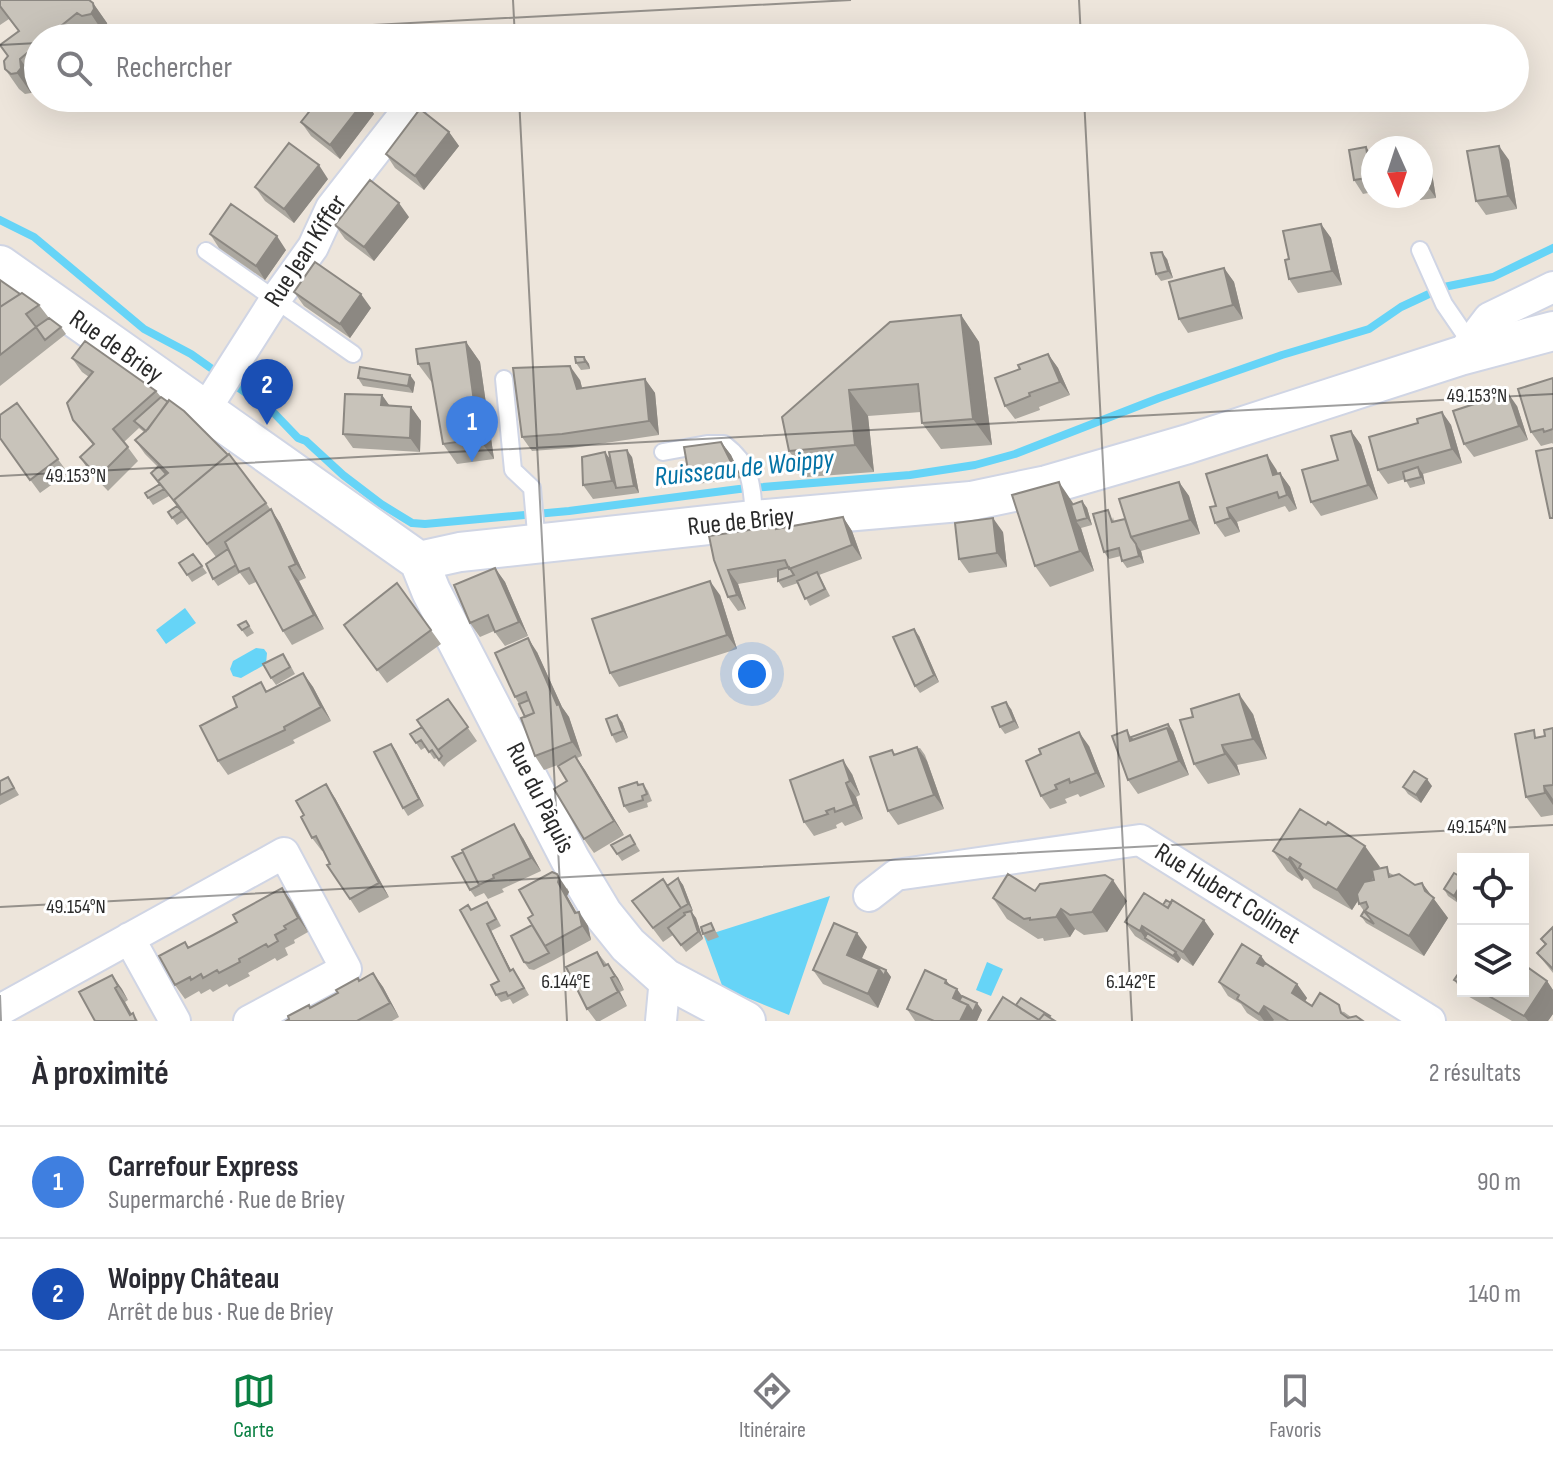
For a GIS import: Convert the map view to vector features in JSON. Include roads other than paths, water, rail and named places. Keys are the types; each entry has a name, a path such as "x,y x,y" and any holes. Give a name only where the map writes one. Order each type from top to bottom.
{"street":[{"name":"Rue Jean Kiffer","path":"220,387 313,247 331,208 406,112"},
{"name":"Rue de Briey","path":"0,265 220,387 419,561 536,534 753,499 971,501 1047,485 1188,444 1465,349 1553,331"},
{"path":"1465,349 1489,318 1553,287"},
{"name":"Rue du Pâquis","path":"419,561 431,591 588,891 628,945 665,978 746,1021"},
{"name":"Rue Hubert Colinet","path":"869,896 896,875 1140,840 1430,1021"},
{"path":"0,1010 284,853 346,969 249,1021"},
{"path":"129,938 175,1021"},
{"path":"661,1021 665,978"}],"lane":[{"path":"1420,250 1465,349"},
{"path":"206,251 353,354"},
{"path":"504,379 513,470 532,488 536,534"},
{"path":"663,452 724,444 744,463 753,499"}],"water":[{"path":"185,608 196,623 166,644 156,630"},
{"path":"256,648 264,649 267,653 266,664 241,678 233,676 230,669 233,661"},
{"path":"830,896 789,1015 723,988 704,936"},
{"path":"987,962 1003,969 991,996 976,990"}],"waterway":[{"name":"Ruisseau de Woippy","path":"0,220 34,237 144,329 191,354 274,413 298,438 306,441 381,504 412,523 425,524 569,511 739,489 910,475 975,465 1015,454 1159,398 1282,355 1369,329 1401,307 1444,287 1493,277 1553,248"}],"place":[{"name":"Woippy Château","path":"267,425"},
{"name":"Carrefour Express","path":"472,462"}]}
